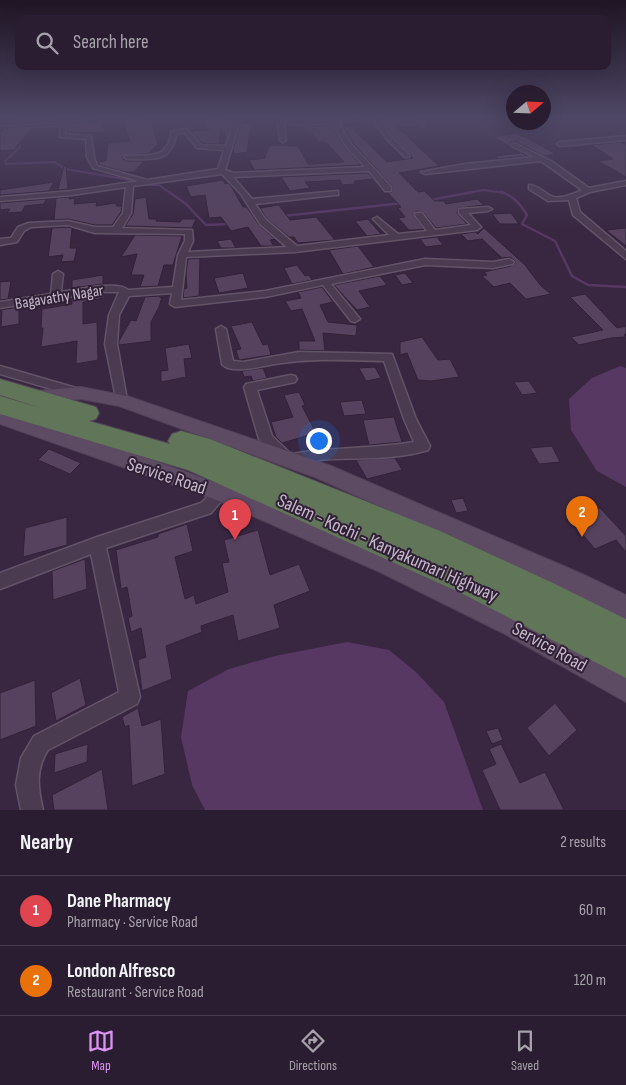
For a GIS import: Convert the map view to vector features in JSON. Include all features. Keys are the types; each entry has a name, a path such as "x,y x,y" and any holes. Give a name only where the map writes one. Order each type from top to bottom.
{"highway":[{"name":"Salem - Kochi - Kanyakumari Highway","path":"0,387 201,446 429,542 542,594 626,637"},
{"name":"Salem - Kochi - Kanyakumari Highway","path":"0,405 195,462 472,582 626,660"}],"street":[{"path":"90,155 91,164 138,182"},
{"path":"127,157 163,155"},
{"path":"223,172 226,155"},
{"path":"357,155 388,190"},
{"path":"532,155 549,162 588,190"},
{"path":"425,172 540,159"},
{"path":"0,200 72,193 138,182 223,172 319,172 370,169"},
{"path":"223,172 244,193 262,219 295,249"},
{"path":"116,230 127,213 138,182"},
{"path":"532,187 551,199 572,197 588,190 626,183"},
{"path":"250,202 335,192"},
{"path":"572,197 576,213 626,256"},
{"path":"182,255 295,249 477,227 462,211 488,209"},
{"path":"419,215 432,232"},
{"path":"378,219 395,236"},
{"path":"0,242 14,240 21,229 29,225 68,223 95,230 189,232 189,241 182,255 175,304 231,299 424,262 493,265 509,262"},
{"path":"56,296 58,274"},
{"path":"325,282 355,319"},
{"name":"Bagavathy Nagar","path":"0,306 110,288 122,289 125,293 114,315 111,344 121,400"},
{"path":"125,293 176,290"},
{"path":"221,329 228,364 243,366 299,356 388,357 410,419 423,446 388,452 318,455 288,460"},
{"path":"243,366 266,438 288,460"},
{"path":"0,370 81,393 121,400 324,472 422,514 626,608"},
{"path":"250,387 291,379"},
{"path":"35,397 81,393"},
{"name":"Service Road","path":"0,417 221,493 397,568 512,624 626,689"},
{"path":"0,582 97,544 206,508 221,493"},
{"path":"32,810 27,785 31,758 42,743 130,697 97,544"}],"shaded area":[{"path":"620,366 626,368 626,487 597,471 571,430 569,399 592,378"},
{"path":"347,642 389,650 417,673 444,702 483,810 205,810 192,785 181,737 188,691 229,669 275,656"}],"building":[{"path":"107,155 134,155 123,156 123,159 127,161 144,161 134,172 125,172 100,165 98,162 106,161"},
{"path":"266,155 303,155 308,164 344,162 338,155 352,155 361,165 254,170 249,160 265,158"},
{"path":"364,155 380,155 387,162 413,158 410,155 427,155 439,166 399,173 418,192 424,191 435,201 444,201 446,204 477,199 484,205 458,208 457,213 467,224 436,228 423,212 416,211 414,216 424,229 409,230 398,218 405,217 398,208 401,207 388,193 392,192 392,186"},
{"path":"525,155 527,156 499,159 495,156"},
{"path":"607,155 626,155 626,177 598,161 613,159"},
{"path":"64,166 66,166 68,189 58,190"},
{"path":"368,173 373,179 354,181 355,184 342,185 340,180 305,182 310,188 290,191 281,177"},
{"path":"223,180 225,184 228,183 231,186 243,207 247,207 259,225 275,239 270,240 274,246 261,246 248,227 231,231 221,217 209,218 205,195 191,197 186,186"},
{"path":"54,182 49,191 0,195 0,190"},
{"path":"69,197 69,199 75,198 74,204 97,202 96,206 115,203 117,206 122,206 121,212 112,225 95,225 68,219 54,220 56,198"},
{"path":"146,197 149,219 180,222 182,219 196,219 192,228 125,226 133,214 135,199"},
{"path":"46,199 44,204 25,206 22,212 7,213 10,209 0,210 0,203"},
{"path":"279,205 290,220 316,217 335,240 298,243 294,237 289,237 267,219 260,208"},
{"path":"511,213 519,224 500,224 492,214"},
{"path":"368,219 381,234 367,236 355,221"},
{"path":"68,227 74,229 72,229 70,248 77,248 74,261 61,262 63,255 48,257 52,228"},
{"path":"484,228 525,265 541,286 551,294 526,299 510,283 494,287 482,276 487,275 484,272 511,266 516,262 510,257 502,258 482,239 468,241 461,234 475,232 478,234"},
{"path":"626,228 626,246 606,230"},
{"path":"135,235 182,236 173,265 164,265 158,286 140,287 144,275 131,275 137,254 121,257"},
{"path":"437,237 443,245 426,247 420,239"},
{"path":"231,239 236,248 221,248 217,241"},
{"path":"358,246 374,267 343,274 329,250"},
{"path":"200,258 199,296 183,298 184,289 187,288 186,273 188,259"},
{"path":"297,265 305,276 309,275 312,280 292,284 284,268"},
{"path":"243,273 248,288 219,293 214,278"},
{"path":"405,273 413,283 402,285 395,275"},
{"path":"103,275 103,284 72,288 72,280"},
{"path":"380,276 387,285 359,291 370,307 357,310 334,285"},
{"path":"11,281 8,299 0,300 0,282"},
{"path":"322,287 333,302 320,305 328,322 357,325 356,336 323,333 325,351 299,350 299,341 315,341 302,309 291,311 285,301 301,298 298,292"},
{"path":"104,294 104,298 83,302 83,324 97,322 98,360 76,364 77,341 41,347 42,309 72,304 72,298"},
{"path":"585,294 617,328 626,326 626,334 624,335 626,337 611,338 579,345 571,337 603,330 570,297"},
{"path":"160,296 160,298 162,297 159,307 151,322 151,341 119,345 119,341 131,320 136,321 145,297"},
{"path":"19,307 19,324 1,327 2,311 0,310"},
{"path":"252,322 263,345 268,344 271,355 239,360 236,350 241,349 231,326"},
{"path":"422,337 438,360 450,359 459,377 431,381 418,380 407,353 400,355 400,342"},
{"path":"189,344 192,358 184,359 186,377 161,382 161,371 168,370 165,348"},
{"path":"375,367 381,378 366,381 359,368"},
{"path":"263,368 267,378 253,381 251,376 244,377 242,371"},
{"path":"529,381 537,393 522,395 514,382"},
{"path":"299,392 305,405 302,406 316,433 282,443 276,437 271,422 293,417 284,395"},
{"path":"362,400 366,414 344,416 340,402"},
{"path":"394,417 402,442 369,445 363,420"},
{"path":"552,446 560,462 539,464 530,448"},
{"path":"49,449 81,463 70,474 38,460"},
{"path":"395,458 402,470 367,479 356,460"},
{"path":"463,498 468,511 456,513 451,500"},
{"path":"600,508 626,536 626,552 616,540 595,549 566,515 578,510 583,515"},
{"path":"67,517 67,545 23,557 25,528"},
{"path":"187,524 193,551 175,557 185,599 194,595 196,604 228,592 222,563 229,562 224,540 258,530 270,575 299,564 310,591 274,605 280,628 238,641 233,615 201,626 202,632 166,646 172,679 142,691 138,660 146,657 141,628 131,632 128,618 132,616 127,587 121,589 116,550 158,537 158,534"},
{"path":"85,559 87,589 53,600 52,571"},
{"path":"80,678 86,705 56,721 51,693"},
{"path":"35,680 36,726 0,740 0,693"},
{"path":"555,703 577,730 549,756 527,728"},
{"path":"138,708 142,726 161,719 165,774 132,786 129,725 125,727 122,717"},
{"path":"498,728 503,740 492,744 486,731"},
{"path":"88,744 87,762 54,773 55,754"},
{"path":"501,744 520,783 545,772 564,810 500,810 482,770 496,764 489,749"},
{"path":"102,769 108,810 54,810 52,795"}],"waterway":[{"path":"12,155 5,161 6,164 55,162 65,169 131,180 143,185 159,185 170,193"},
{"path":"466,193 484,190 503,193"},
{"path":"169,192 186,204 206,225 229,224"},
{"path":"430,200 473,192"},
{"path":"503,193 513,198 527,215 522,224 555,241 572,276 588,285 626,287"},
{"path":"283,216 403,203"}],"place":[{"name":"London Alfresco","path":"582,537"},
{"name":"Dane Pharmacy","path":"235,540"}]}
